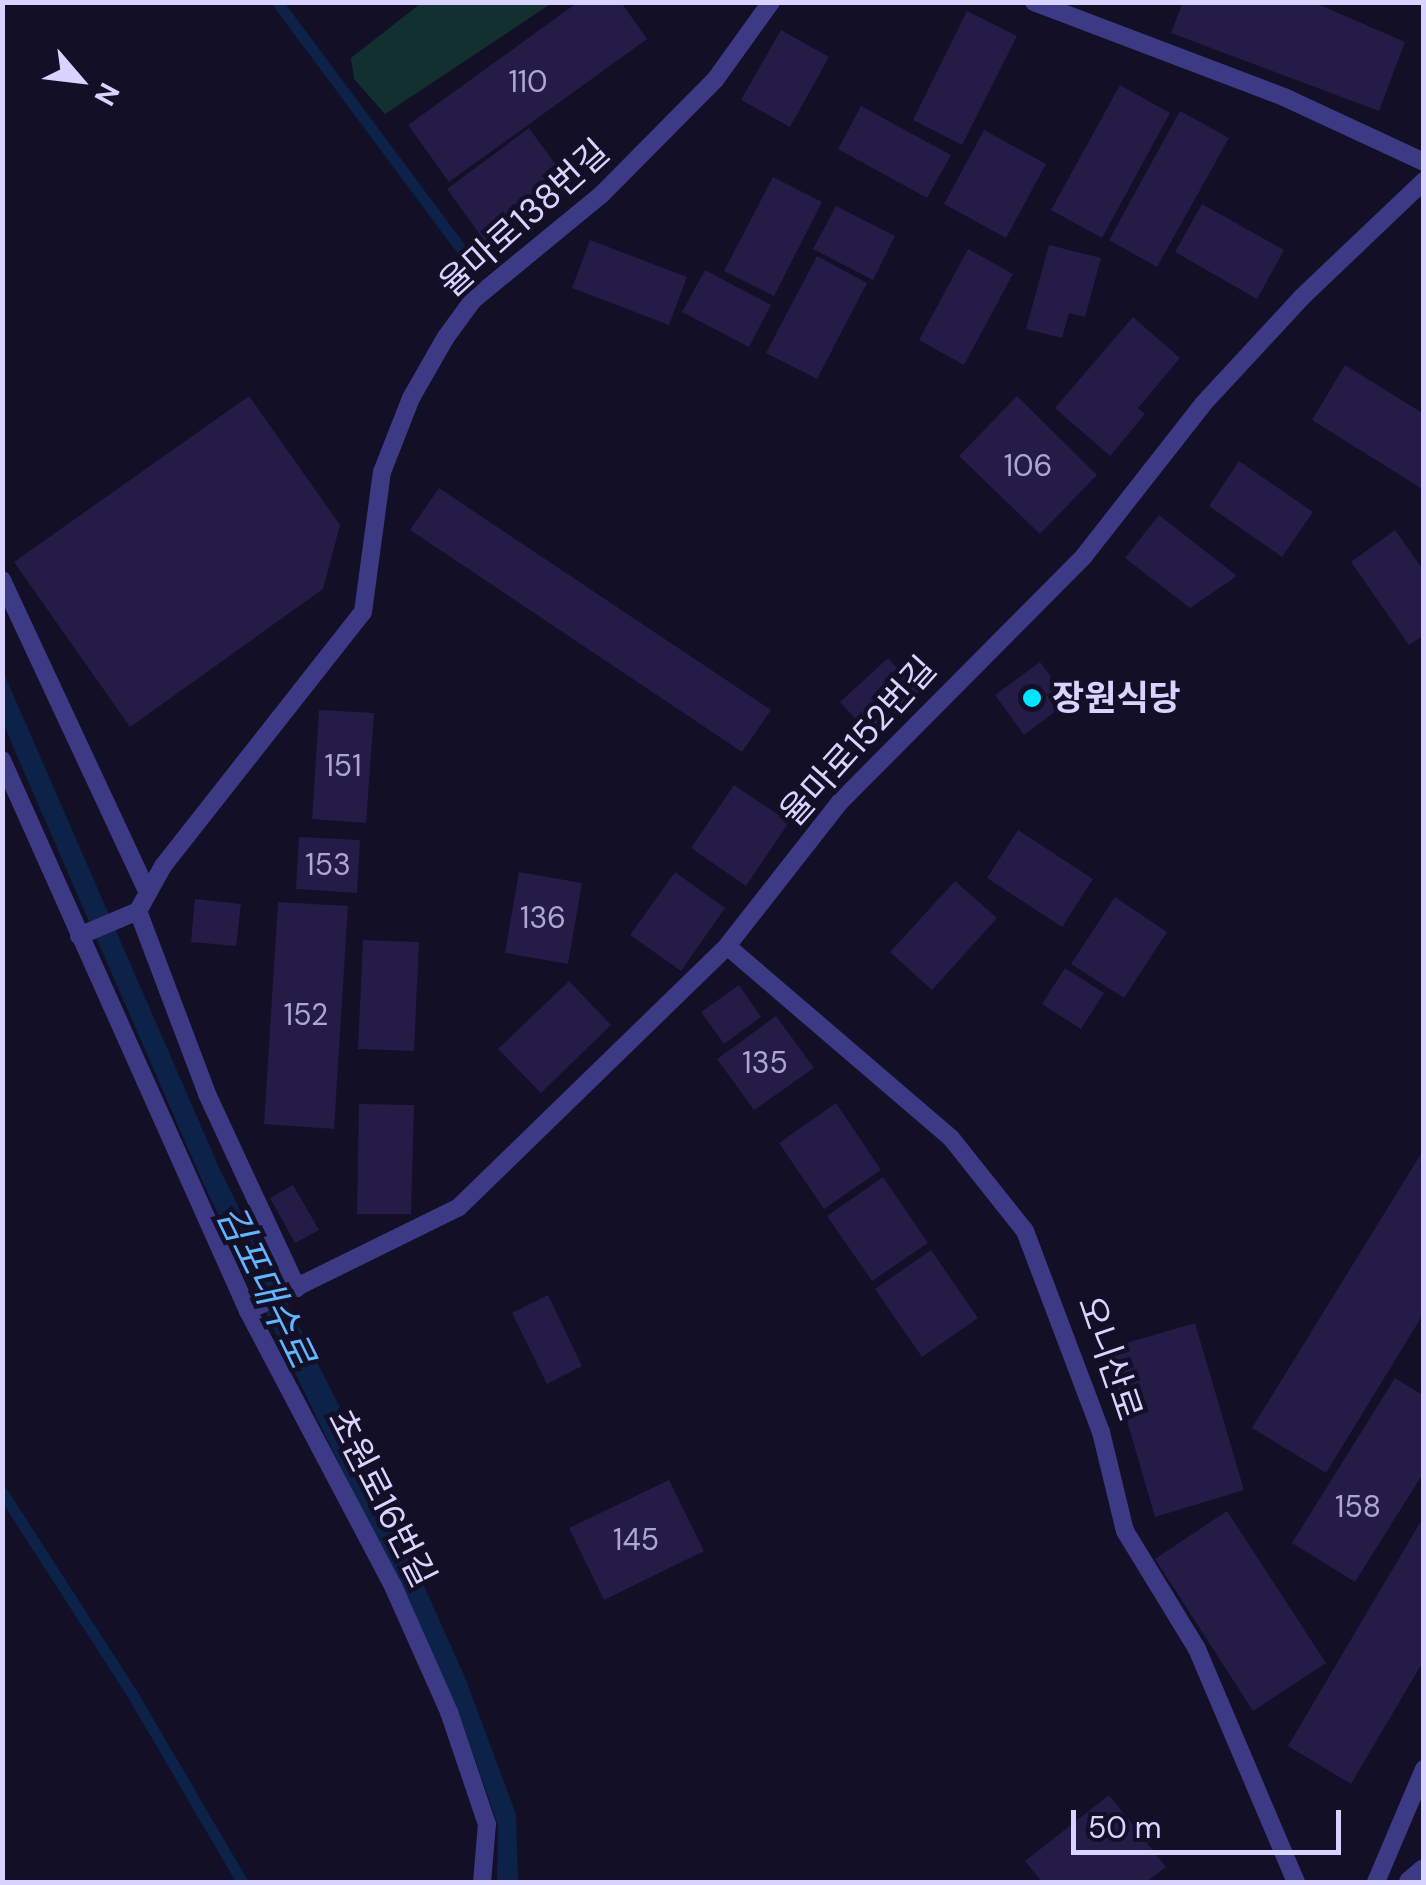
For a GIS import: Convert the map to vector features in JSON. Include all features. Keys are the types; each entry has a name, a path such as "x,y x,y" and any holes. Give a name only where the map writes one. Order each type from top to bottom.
{"street":[{"path":"1411,1882 1424,1871"}],"lane":[{"name":"율마로138번길","path":"138,911 363,612 382,472 411,398 446,336 474,300 602,196 690,106 772,2"},
{"path":"1034,2 1284,97 1424,162"},
{"name":"율마로152번길","path":"248,1311 459,1207 727,946 840,802 1084,556 1203,404 1302,297 1424,181"},
{"path":"2,580 148,893"},
{"name":"초원로16번길","path":"2,760 248,1311 393,1586 448,1712 487,1824 482,1882"},
{"path":"2,814 24,810"},
{"path":"78,936 138,911 206,1094 297,1288"},
{"name":"오니산로","path":"727,946 951,1138 1024,1232 1100,1432 1124,1531 1197,1649 1296,1882"},
{"path":"1376,1882 1424,1770"}],"green space":[{"path":"421,3 552,3 385,114 354,79 351,58"}],"water":[{"name":"김포대수로","path":"2,669 221,1172 380,1487 466,1680 516,1814 518,1882 497,1882 498,1825 456,1705 204,1185 14,749 3,721"}],"building":[{"path":"578,2 621,2 647,39 449,182 408,125"},
{"path":"1183,2 1313,2 1405,42 1379,111 1171,33"},
{"path":"967,11 1017,36 962,145 913,120"},
{"path":"781,30 829,57 790,127 741,100"},
{"path":"1120,85 1170,113 1102,238 1051,210"},
{"path":"861,106 951,155 927,198 838,149"},
{"path":"1180,111 1229,138 1157,267 1109,240"},
{"path":"529,128 572,187 489,247 447,189"},
{"path":"984,130 1046,164 1006,238 944,204"},
{"path":"773,177 822,202 774,296 724,271"},
{"path":"1202,204 1284,250 1257,299 1175,252"},
{"path":"836,206 895,236 873,280 813,249"},
{"path":"590,240 687,277 669,325 572,288"},
{"path":"1049,245 1101,258 1085,317 1069,313 1062,338 1026,329"},
{"path":"968,249 1013,274 964,365 919,340"},
{"path":"817,256 867,283 817,379 766,353"},
{"path":"705,270 771,305 749,347 682,312"},
{"path":"1133,317 1180,358 1138,408 1145,414 1110,456 1055,408"},
{"path":"1345,365 1424,414 1424,490 1312,420"},
{"path":"249,396 340,525 323,589 130,727 14,562"},
{"path":"1017,396 1097,475 1040,534 959,456"},
{"path":"1239,461 1313,512 1282,557 1209,506"},
{"path":"439,488 771,710 742,752 410,530"},
{"path":"1159,515 1237,576 1190,608 1125,558"},
{"path":"1395,530 1424,571 1424,635 1409,645 1351,562"},
{"path":"888,658 919,692 870,735 840,702"},
{"name":"장원식당","path":"1040,662 1069,701 1024,735 995,695"},
{"path":"319,710 374,713 366,823 312,819"},
{"path":"734,785 789,822 746,886 691,848"},
{"path":"1018,830 1093,879 1062,927 987,878"},
{"path":"299,837 360,840 357,893 296,889"},
{"path":"519,872 582,883 568,964 505,953"},
{"path":"675,872 725,908 681,971 630,935"},
{"path":"955,881 997,918 932,990 890,952"},
{"path":"1115,897 1167,932 1124,998 1071,964"},
{"path":"195,899 241,904 236,946 191,942"},
{"path":"278,902 348,906 334,1129 264,1124"},
{"path":"363,940 419,942 414,1051 358,1049"},
{"path":"1065,968 1104,993 1081,1029 1042,1004"},
{"path":"569,981 611,1025 541,1093 498,1049"},
{"path":"739,985 761,1017 724,1044 701,1012"},
{"path":"776,1016 814,1068 754,1110 717,1059"},
{"path":"836,1103 881,1170 824,1209 779,1143"},
{"path":"359,1104 414,1105 411,1214 357,1214"},
{"path":"1424,1149 1424,1313 1326,1473 1252,1428"},
{"path":"883,1177 928,1243 872,1281 827,1216"},
{"path":"293,1185 319,1230 295,1243 270,1198"},
{"path":"931,1250 978,1318 922,1357 875,1289"},
{"path":"548,1295 582,1366 547,1384 512,1313"},
{"path":"1195,1323 1244,1490 1155,1517 1106,1349"},
{"path":"1395,1378 1424,1396 1424,1472 1355,1582 1292,1543"},
{"path":"669,1480 704,1551 604,1600 569,1528"},
{"path":"1227,1511 1326,1663 1253,1711 1155,1559"},
{"path":"1424,1516 1424,1660 1351,1784 1288,1746"},
{"path":"1109,1795 1166,1867 1146,1882 1042,1882 1025,1861"}],"waterway":[{"path":"277,2 473,265"},
{"path":"2,1492 134,1697 242,1882"}],"place":[{"name":"장원식당","path":"1032,698"}]}
